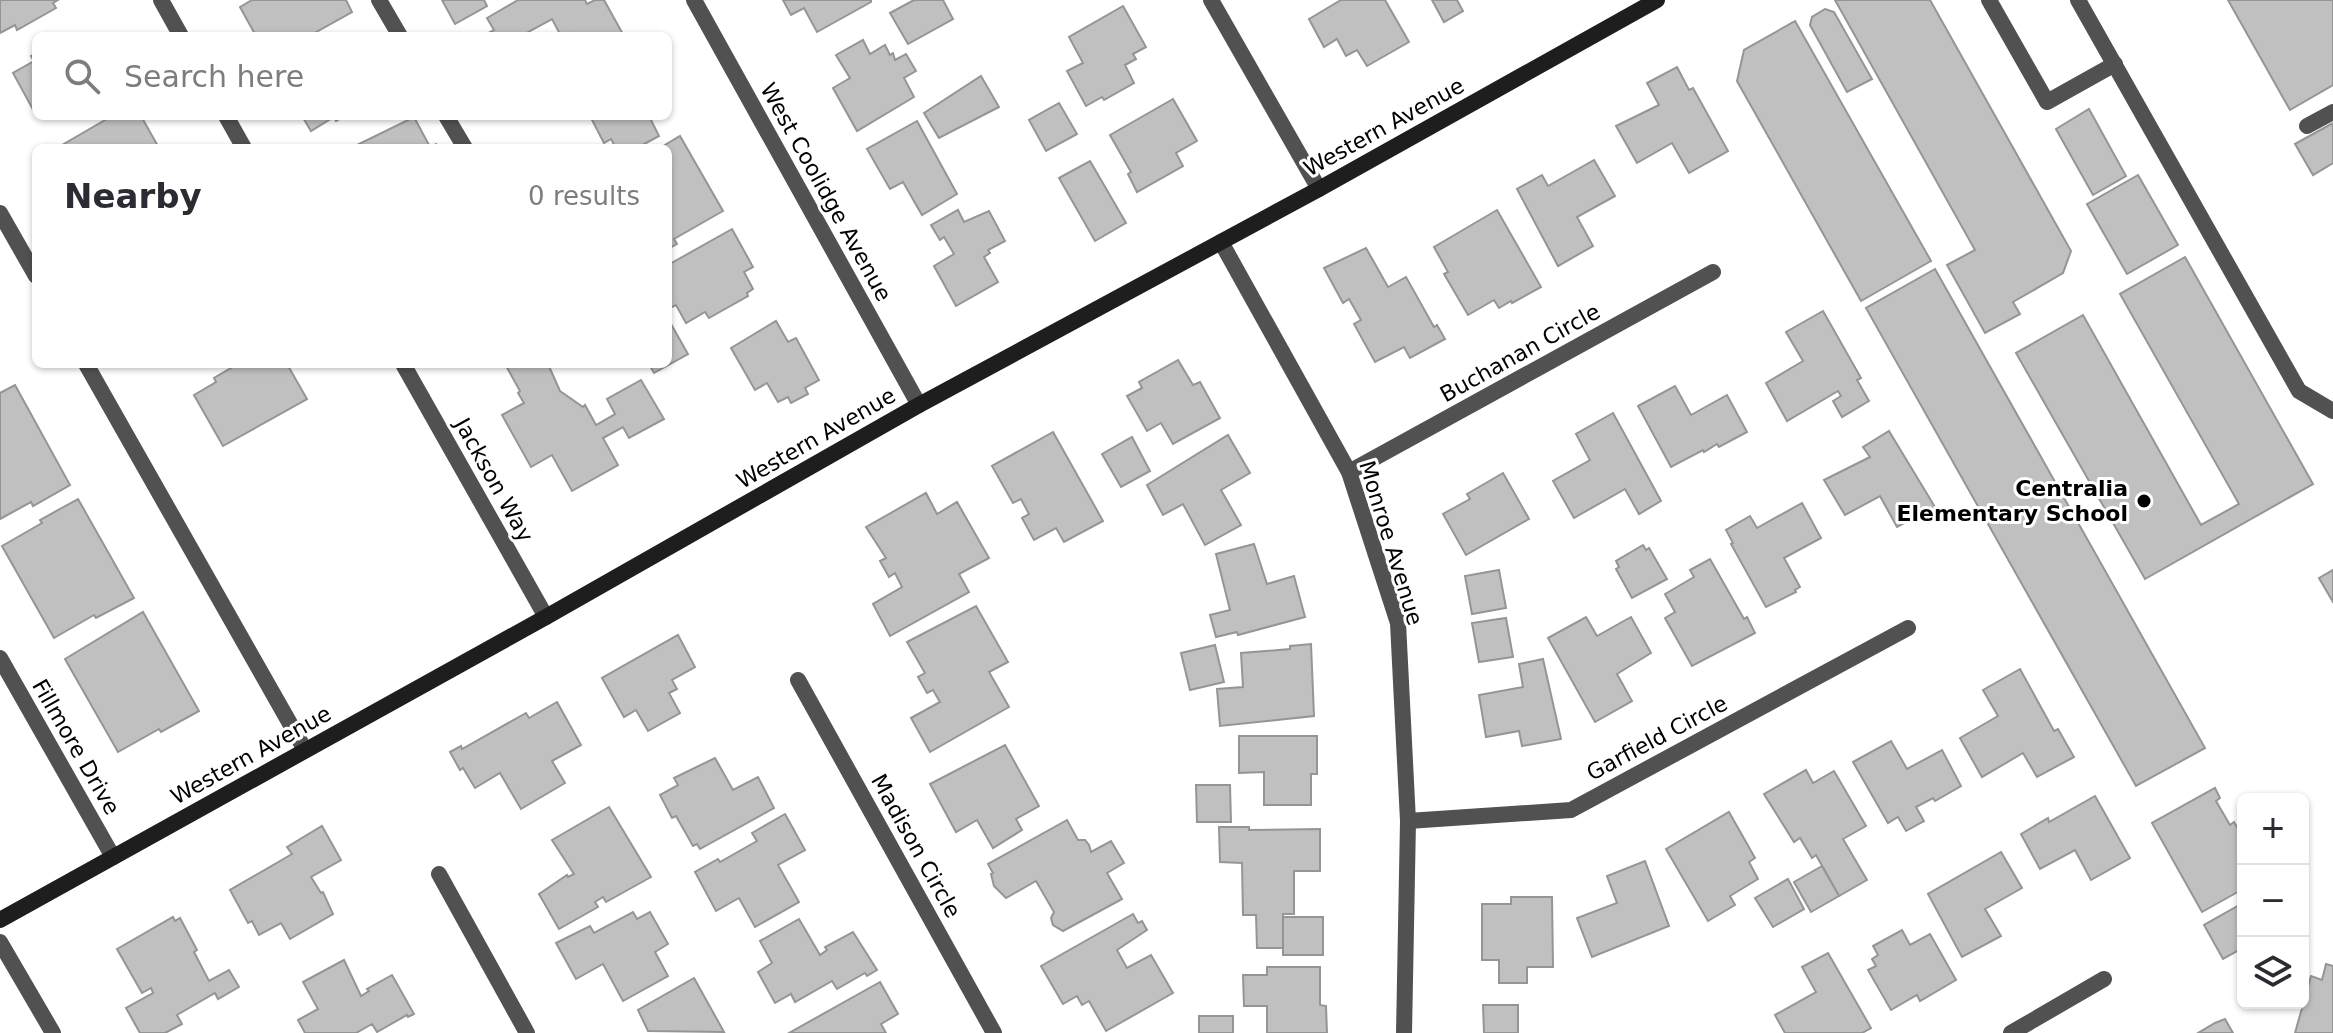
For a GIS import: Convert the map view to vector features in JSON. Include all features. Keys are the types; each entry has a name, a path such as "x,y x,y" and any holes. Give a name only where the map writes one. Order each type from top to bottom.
{"main road":[{"name":"Western Avenue","path":"0,920 546,617 919,405 1319,189 1657,0"}],"street":[{"path":"161,0 179,32"},
{"path":"379,0 398,32"},
{"name":"West Coolidge Avenue","path":"694,0 919,405"},
{"path":"1211,0 1319,189"},
{"path":"1989,0 2047,102 2115,64"},
{"path":"2078,0 2299,391 2333,411"},
{"path":"2307,126 2333,112"},
{"path":"228,120 242,144"},
{"path":"448,120 463,144"},
{"path":"0,213 32,269"},
{"name":"Monroe Avenue","path":"1221,242 1349,472 1398,623 1408,821 1404,1033"},
{"name":"Buchanan Circle","path":"1349,472 1713,272"},
{"path":"88,368 305,750"},
{"name":"Jackson Way","path":"405,368 546,617"},
{"name":"Garfield Circle","path":"1408,821 1571,810 1908,628"},
{"name":"Fillmore Drive","path":"0,658 113,857"},
{"name":"Madison Circle","path":"798,680 994,1033"},
{"path":"439,874 527,1033"},
{"path":"0,942 53,1033"},
{"path":"2011,1033 2104,979"}],"building":[{"path":"0,0 58,0 53,3 56,8 17,30 15,25 0,33"},
{"path":"252,0 346,0 352,12 316,32 254,32 240,7"},
{"path":"442,0 484,0 487,6 455,24"},
{"path":"518,0 585,0 587,4 604,0 622,32 559,32 552,19 528,32 490,32 494,30 487,18"},
{"path":"783,0 871,2 817,32 804,8 791,15"},
{"path":"914,0 943,0 953,19 908,44 890,13"},
{"path":"1341,0 1385,0 1409,42 1367,66 1357,50 1346,56 1337,39 1324,47 1309,19"},
{"path":"1432,0 1457,0 1463,11 1444,22"},
{"path":"1835,0 1930,0 2071,251 2063,273 2013,302 2020,314 1985,333 1947,265 1975,250"},
{"path":"2228,0 2333,0 2333,85 2290,110"},
{"path":"1123,6 1146,47 1133,54 1136,59 1125,65 1134,83 1086,106 1067,71 1083,63 1069,37"},
{"path":"1825,9 1834,12 1872,79 1847,92 1810,25 1812,17"},
{"path":"1795,21 1931,261 1861,301 1737,81 1744,50"},
{"path":"863,40 870,54 885,45 895,60 906,54 916,71 904,78 914,97 857,131 833,88 850,78 836,55"},
{"path":"32,62 32,108 13,73"},
{"path":"1677,67 1689,90 1693,88 1728,151 1689,173 1672,143 1637,163 1616,126 1659,105 1647,83"},
{"path":"981,76 999,107 939,138 924,113"},
{"path":"1173,99 1197,141 1176,153 1183,166 1137,192 1128,174 1131,172 1110,135"},
{"path":"1059,103 1077,134 1046,151 1029,120"},
{"path":"2089,109 2126,176 2093,195 2056,129"},
{"path":"105,120 143,120 157,144 64,144"},
{"path":"304,120 329,120 311,131"},
{"path":"408,120 416,120 428,144 359,144"},
{"path":"592,120 651,120 659,136 644,144 614,144 611,139 604,143"},
{"path":"917,121 957,194 922,215 903,182 890,189 867,149"},
{"path":"2333,123 2333,163 2313,175 2295,144"},
{"path":"680,136 723,211 674,239 677,244 672,247 672,144 667,144"},
{"path":"1594,160 1615,196 1577,217 1593,246 1558,266 1517,189 1542,175 1548,186"},
{"path":"1090,161 1126,223 1095,241 1059,178"},
{"path":"2138,175 2178,245 2127,274 2087,204"},
{"path":"958,210 964,222 989,211 1005,241 988,250 990,253 984,257 998,282 956,306 934,266 954,254 944,237 940,240 931,225"},
{"path":"1497,210 1541,287 1499,308 1494,300 1468,315 1444,274 1448,272 1434,247"},
{"path":"732,229 753,267 744,272 753,289 747,293 748,296 709,318 705,312 686,323 676,305 672,307 672,263"},
{"path":"1366,248 1388,287 1406,277 1434,327 1437,325 1445,339 1410,358 1404,347 1375,362 1354,324 1361,320 1349,299 1343,303 1324,268"},
{"path":"2185,257 2313,484 2145,579 2016,353 2083,315 2201,525 2239,504 2120,294"},
{"path":"1935,269 2205,748 2136,786 1866,308"},
{"path":"1823,311 1861,378 1857,380 1869,401 1842,417 1833,401 1841,396 1838,391 1787,421 1766,383 1803,361 1786,332"},
{"path":"776,321 788,342 796,338 819,380 805,388 808,394 791,403 788,397 778,402 767,383 755,390 731,348"},
{"path":"672,326 688,354 672,363"},
{"path":"1178,360 1193,385 1200,382 1220,418 1173,444 1161,423 1147,431 1127,396 1142,388 1139,382"},
{"path":"231,368 289,368 307,399 223,446 194,395 216,382 214,378"},
{"path":"507,368 550,368 560,391 583,407 585,405 596,425 615,414 607,399 641,380 664,419 629,438 623,427 603,438 618,465 572,491 552,455 531,467 502,415 524,403 518,393 520,391"},
{"path":"15,385 70,485 33,506 31,502 0,519 0,393"},
{"path":"1675,386 1691,415 1727,395 1747,432 1671,467 1638,406"},
{"path":"1613,413 1661,501 1639,514 1625,489 1574,518 1553,481 1590,460 1576,434"},
{"path":"1889,431 1935,507 1897,527 1880,496 1845,515 1824,480 1870,457 1863,447"},
{"path":"1053,432 1103,521 1064,542 1056,528 1034,540 1022,518 1029,514 1021,499 1013,503 992,466"},
{"path":"1228,435 1250,473 1221,490 1241,525 1205,545 1183,504 1163,515 1147,485"},
{"path":"1132,437 1150,471 1121,487 1102,454"},
{"path":"1503,473 1529,519 1466,555 1443,514 1470,499 1467,494"},
{"path":"926,493 937,514 957,502 989,558 959,574 969,592 890,636 873,604 902,587 895,573 889,577 880,561 886,558 866,527"},
{"path":"78,499 134,598 96,618 94,615 54,638 2,546"},
{"path":"1802,503 1821,538 1784,558 1800,587 1766,607 1726,530 1750,516 1757,528"},
{"path":"1254,544 1267,584 1294,576 1305,617 1238,635 1237,632 1216,637 1210,615 1230,610 1216,554"},
{"path":"1643,545 1646,550 1649,548 1667,579 1632,598 1616,569 1619,567 1616,561"},
{"path":"1710,559 1755,633 1692,666 1665,618 1675,612 1665,594 1694,577 1690,570"},
{"path":"1499,570 1506,608 1472,614 1465,576"},
{"path":"2333,570 2333,602 2319,578"},
{"path":"976,606 1008,662 989,672 1009,707 930,752 911,718 940,702 933,690 927,693 918,677 925,673 907,642"},
{"path":"143,612 199,711 118,752 65,659"},
{"path":"1586,617 1597,636 1631,617 1651,653 1617,674 1632,701 1595,722 1548,638"},
{"path":"1506,618 1513,657 1479,662 1472,623"},
{"path":"678,635 695,667 672,680 677,689 669,693 680,713 648,731 636,710 624,717 602,678"},
{"path":"1311,644 1314,716 1220,726 1217,689 1243,687 1241,653"},
{"path":"1215,645 1224,682 1190,690 1181,653"},
{"path":"1543,659 1561,739 1522,746 1519,731 1486,737 1479,695 1523,687 1519,664"},
{"path":"2020,669 2054,731 2058,729 2074,757 2037,777 2023,753 1982,777 1960,738 1998,716 1983,690"},
{"path":"557,702 581,745 552,761 565,783 521,809 500,773 475,788 450,752 461,746 462,749 526,713 529,718"},
{"path":"1239,736 1317,736 1317,774 1311,774 1311,805 1264,805 1264,772 1239,773"},
{"path":"1891,741 1907,769 1942,750 1961,786 1935,801 1933,798 1916,807 1924,821 1906,831 1898,817 1888,823 1853,762"},
{"path":"1005,745 1039,806 1016,819 1022,830 993,848 977,820 956,832 930,784"},
{"path":"715,758 733,790 758,777 774,808 700,849 697,844 693,846 676,816 672,818 660,795 678,785 674,778"},
{"path":"1806,770 1813,783 1834,771 1866,826 1843,839 1867,880 1839,896 1816,855 1812,858 1800,838 1794,842 1764,794"},
{"path":"1196,785 1230,785 1231,822 1197,822"},
{"path":"2215,788 2220,798 2216,801 2230,825 2234,822 2237,827 2237,892 2202,912 2152,823"},
{"path":"2095,796 2130,858 2091,880 2075,850 2040,869 2021,834"},
{"path":"609,807 651,877 606,902 603,897 595,902 598,907 559,929 539,894 567,875 574,874 552,840"},
{"path":"1729,812 1755,858 1749,862 1758,879 1730,896 1735,905 1708,921 1666,849"},
{"path":"785,814 805,850 778,865 799,902 755,927 739,898 716,911 695,872 757,841 752,833"},
{"path":"1067,820 1078,840 1085,840 1091,852 1111,841 1124,863 1107,873 1122,899 1063,931 1053,925 1051,918 1054,912 1036,881 1006,898 994,886 993,873 988,864"},
{"path":"322,826 341,860 311,877 323,892 333,914 290,939 281,923 259,935 252,921 248,923 230,890 292,854 287,847"},
{"path":"1219,827 1249,827 1249,830 1320,829 1320,871 1294,871 1294,914 1283,914 1283,948 1257,948 1256,915 1243,915 1242,863 1220,862"},
{"path":"2001,852 2022,888 1985,909 2001,936 1962,957 1928,894"},
{"path":"1645,861 1669,926 1592,957 1577,918 1617,903 1607,876"},
{"path":"1822,866 1839,896 1811,912 1794,882"},
{"path":"1788,879 1804,909 1773,927 1755,898"},
{"path":"1511,897 1552,897 1553,967 1527,967 1527,983 1499,983 1499,960 1482,960 1482,904 1511,904"},
{"path":"2237,906 2237,951 2223,959 2204,925"},
{"path":"633,912 637,919 650,912 668,944 655,952 668,976 623,1001 603,964 576,979 556,943 590,926 594,933"},
{"path":"1133,914 1147,930 1117,950 1127,968 1151,955 1173,993 1106,1031 1089,1001 1082,1005 1077,996 1063,1004 1041,966"},
{"path":"173,917 175,921 180,918 209,981 229,970 239,987 218,999 215,993 177,1015 182,1024 165,1033 140,1033 126,1008 153,993 151,988 142,993 117,949"},
{"path":"1283,917 1323,917 1323,955 1283,955"},
{"path":"799,919 820,955 827,950 825,947 853,932 877,970 867,976 865,973 837,989 832,981 795,1002 791,994 775,1003 758,972 772,963 760,941"},
{"path":"1902,930 1910,945 1930,934 1956,980 1920,1001 1917,995 1891,1010 1868,970 1876,966 1872,959 1878,955 1873,946"},
{"path":"1828,953 1871,1028 1862,1033 1785,1033 1775,1015 1816,992 1802,967"},
{"path":"344,960 361,996 369,991 367,989 392,975 414,1014 377,1032 372,1024 356,1033 305,1033 298,1020 318,1009 303,982"},
{"path":"2326,964 2333,966 2333,1033 2295,1033 2302,1009 2309,1009 2311,976 2322,980"},
{"path":"1267,967 1320,967 1320,1005 1326,1006 1327,1033 1267,1033 1267,1006 1244,1006 1243,975 1267,975"},
{"path":"694,978 724,1032 648,1031 638,1010"},
{"path":"880,982 898,1014 881,1024 886,1033 789,1033"},
{"path":"1483,1005 1518,1005 1518,1033 1484,1033"},
{"path":"1199,1016 1233,1016 1233,1033 1199,1033"},
{"path":"2225,1019 2233,1033 2198,1033 2215,1023"}],"place":[{"name":"Centralia Elementary School","path":"2144,501"}]}
